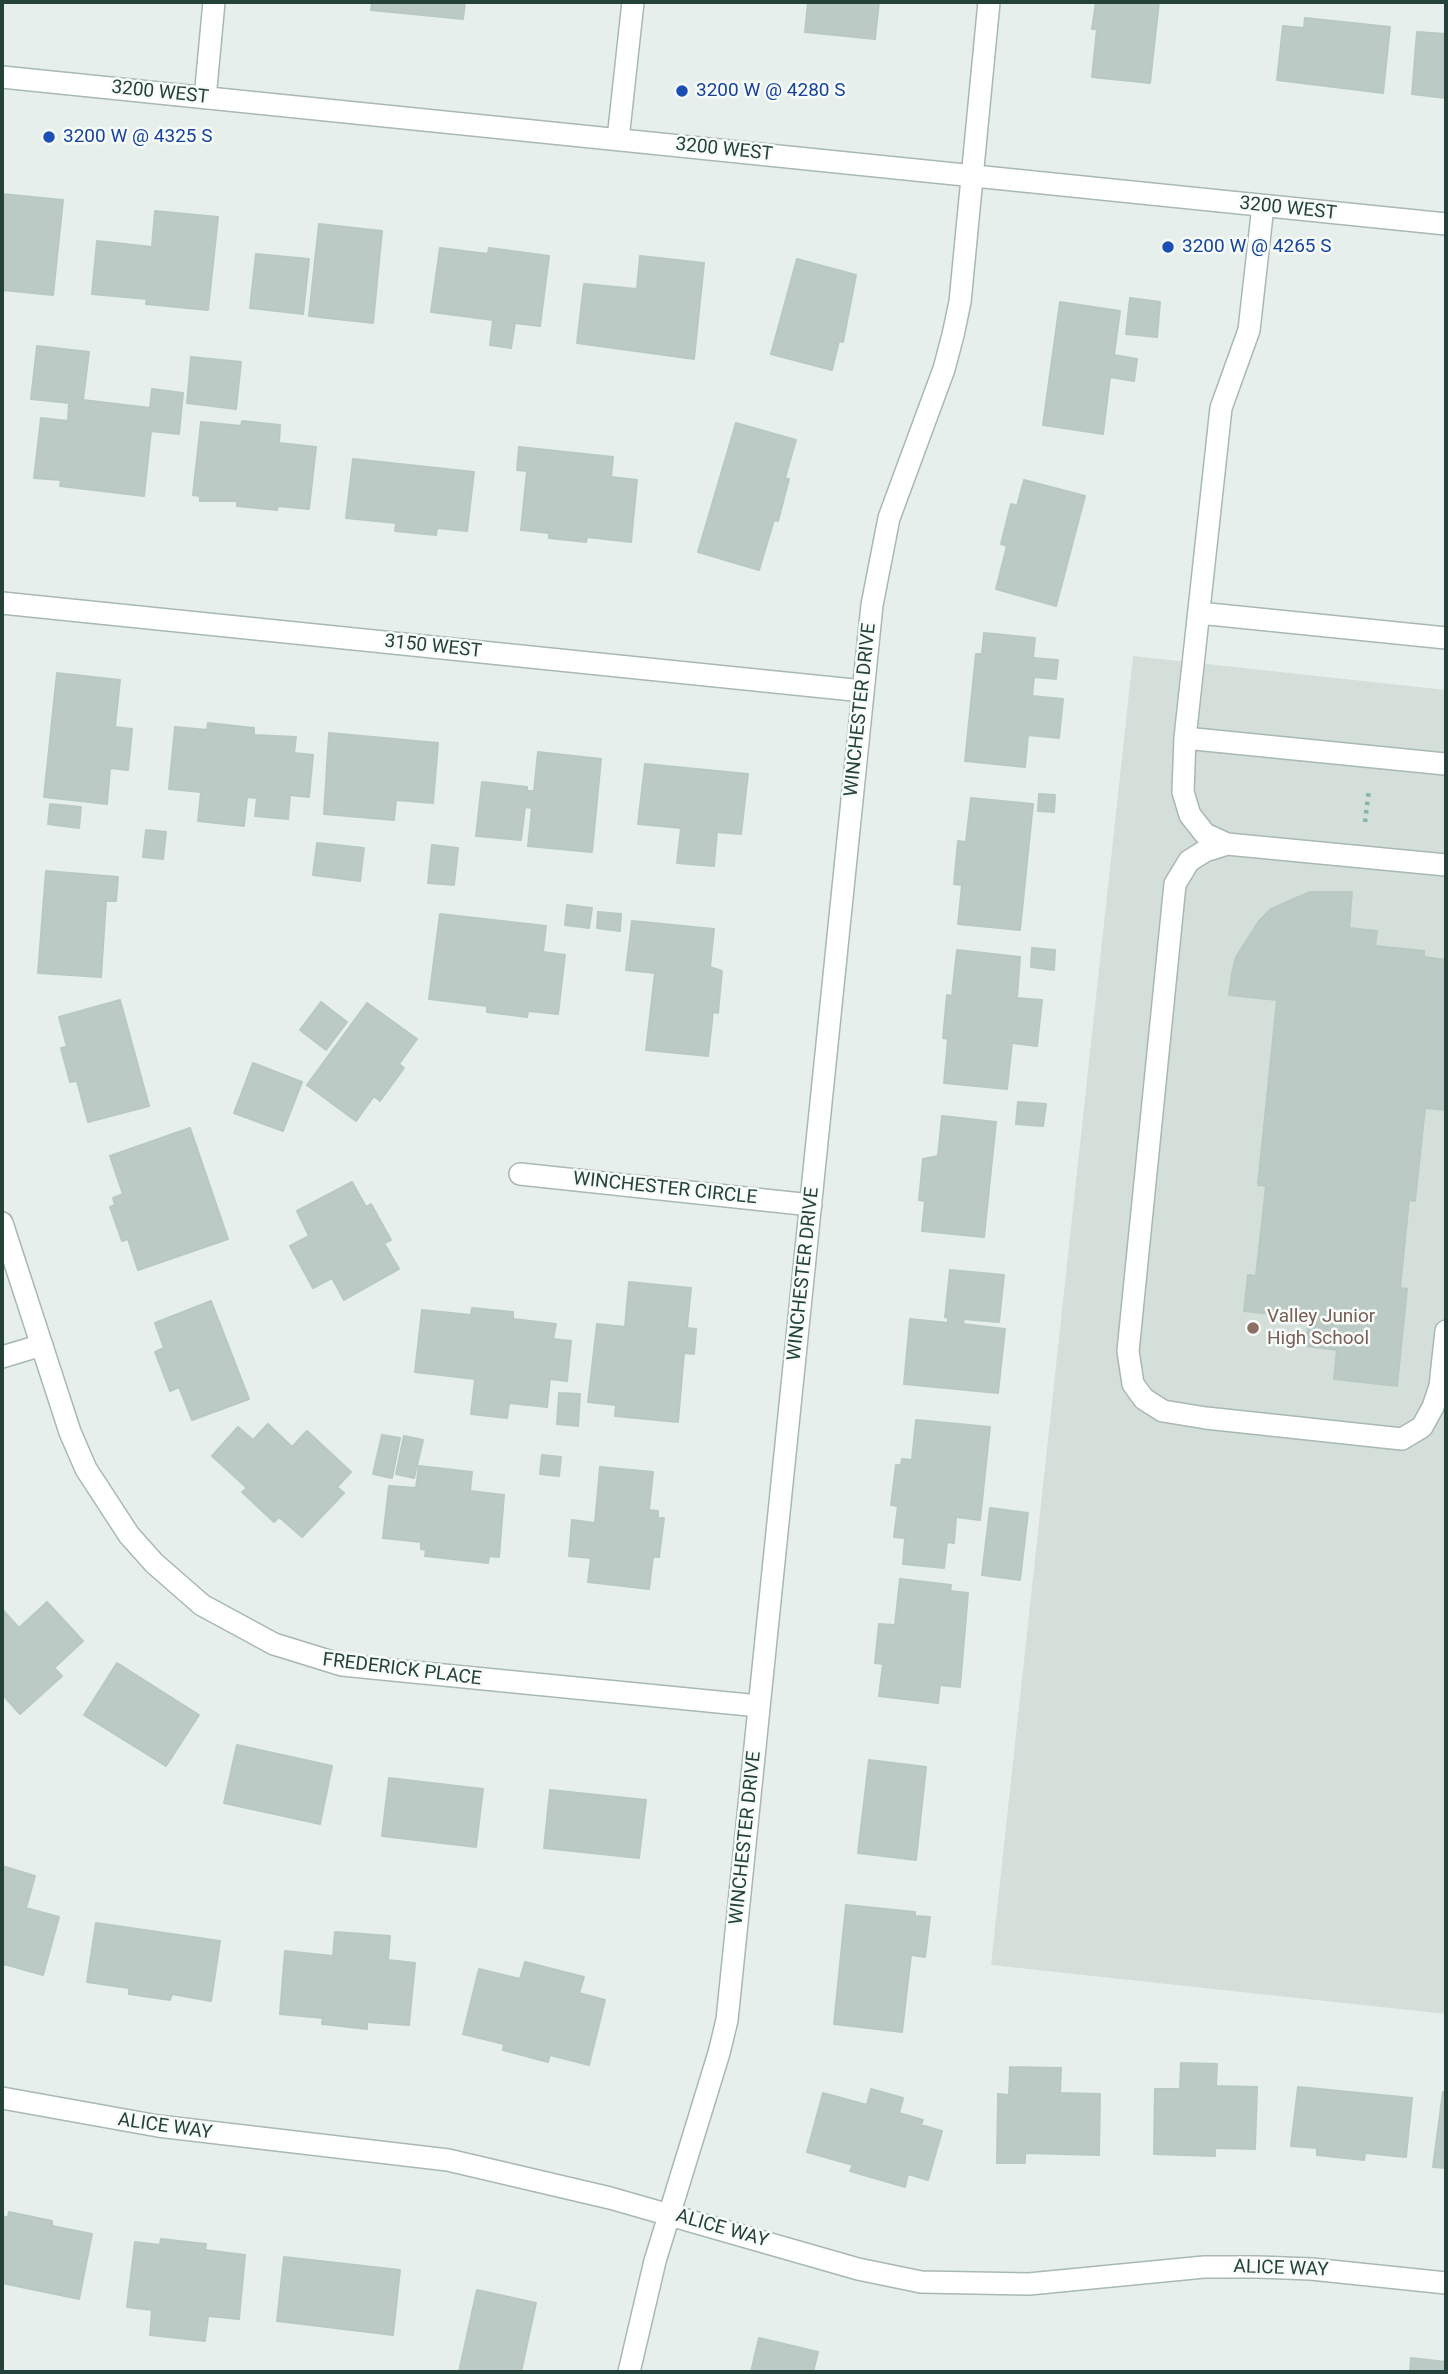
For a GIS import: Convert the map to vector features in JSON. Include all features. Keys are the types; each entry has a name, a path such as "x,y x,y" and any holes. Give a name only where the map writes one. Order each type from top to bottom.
{"street":[{"path":"205,98 214,2"},
{"path":"618,139 633,2"},
{"name":"WINCHESTER DRIVE","path":"629,2372 668,2214 716,2064 727,2020 872,605 889,518 944,369 960,302 989,2"},
{"name":"3200 WEST","path":"2,77 1446,224"},
{"path":"1263,206 1249,330 1221,408 1185,738 1183,792 1190,815 1205,834 1227,844 1446,865"},
{"name":"3150 WEST","path":"2,603 863,691"},
{"path":"1199,613 1446,638"},
{"path":"1185,738 1445,764"},
{"path":"1227,844 1205,851 1189,861 1175,884 1128,1351 1133,1384 1144,1399 1163,1411 1206,1419 1402,1439 1422,1427 1433,1407 1440,1386 1446,1331"},
{"name":"WINCHESTER CIRCLE","path":"520,1174 811,1205"},
{"name":"FREDERICK PLACE","path":"2,1223 86,1469 114,1514 153,1563 202,1605 239,1626 310,1657 342,1665 760,1706"},
{"path":"2,1357 42,1345"},
{"name":"ALICE WAY","path":"2,2098 158,2126 448,2160 668,2214 858,2269 940,2284 1029,2284 1204,2267 1311,2269 1446,2283"}],"shaded area":[{"name":"Valley Junior High School","path":"1133,656 1446,690 1446,2014 991,1965"}],"building":[{"path":"372,2 465,2 463,19 371,10"},
{"path":"808,2 879,2 875,39 805,32"},
{"path":"1096,2 1159,2 1150,83 1092,77 1097,29 1092,29"},
{"path":"1305,18 1390,27 1383,93 1277,80 1283,26 1304,28"},
{"path":"1417,32 1446,34 1446,98 1412,94"},
{"path":"2,194 63,200 53,295 2,290"},
{"path":"155,211 218,217 208,310 146,304 147,299 92,294 97,241 152,247"},
{"path":"319,224 382,231 373,323 309,316"},
{"path":"440,248 488,254 489,248 549,256 540,326 515,323 511,348 490,345 493,320 431,312"},
{"path":"256,254 309,259 303,314 250,308"},
{"path":"640,256 704,263 694,359 577,343 584,284 637,289"},
{"path":"797,259 856,275 843,342 839,341 832,370 771,354"},
{"path":"1130,298 1160,302 1157,337 1126,334"},
{"path":"1060,302 1120,311 1114,355 1137,359 1134,381 1110,377 1103,434 1043,425"},
{"path":"37,346 89,352 83,400 150,408 152,389 183,393 179,434 151,431 144,496 60,486 61,480 34,478 41,418 68,421 69,403 31,399"},
{"path":"191,357 241,362 236,409 187,403"},
{"path":"242,421 280,425 279,443 316,447 309,509 278,506 277,510 237,506 237,501 200,501 200,496 193,495 201,422 241,426"},
{"path":"736,423 796,440 785,478 789,479 778,521 774,520 759,570 698,552"},
{"path":"519,447 613,457 611,477 637,480 631,542 587,537 586,542 549,538 549,533 521,530 527,471 517,470"},
{"path":"353,459 474,472 467,531 437,528 436,535 395,531 396,523 346,518"},
{"path":"1024,480 1085,496 1056,606 996,589 1007,546 1001,544 1011,504 1017,506"},
{"path":"984,633 1035,638 1033,658 1058,660 1056,679 1034,677 1032,696 1063,699 1059,738 1028,735 1025,767 965,761 976,654 982,654"},
{"path":"57,673 120,680 115,727 132,729 128,770 110,768 107,804 44,797"},
{"path":"208,723 254,728 254,735 296,737 294,753 313,755 309,797 290,795 288,819 255,816 257,798 247,797 244,826 198,821 201,792 169,789 175,727 207,730"},
{"path":"329,733 438,743 433,803 396,800 394,820 324,814"},
{"path":"538,752 601,759 592,852 528,846 532,808 525,807 521,840 476,836 482,782 527,787 527,791 534,791"},
{"path":"645,764 748,774 741,834 717,832 714,866 677,863 681,828 638,824"},
{"path":"1039,794 1055,795 1054,812 1038,811"},
{"path":"971,798 1033,804 1020,930 958,924 962,885 954,884 958,841 966,842"},
{"path":"50,804 81,807 79,828 48,824"},
{"path":"146,830 166,832 163,859 143,857"},
{"path":"317,843 364,848 360,881 313,875"},
{"path":"432,845 458,848 454,885 428,883"},
{"path":"46,871 118,877 116,901 106,901 101,977 38,973"},
{"path":"1310,892 1352,892 1349,928 1377,931 1375,946 1424,951 1424,957 1446,960 1446,1110 1425,1108 1415,1201 1409,1200 1400,1288 1407,1289 1397,1386 1334,1379 1337,1350 1306,1346 1309,1318 1244,1311 1248,1275 1256,1276 1266,1186 1258,1185 1277,1000 1229,995 1232,973 1236,957 1259,921 1271,909"},
{"path":"567,905 592,908 589,928 565,925"},
{"path":"598,912 621,914 620,931 597,928"},
{"path":"440,914 546,926 543,952 565,955 558,1014 528,1011 527,1017 487,1012 487,1006 429,999"},
{"path":"632,921 714,929 710,967 722,971 718,1013 713,1012 708,1056 646,1050 655,973 626,970"},
{"path":"1032,948 1055,950 1054,970 1031,967"},
{"path":"957,950 1020,957 1017,998 1042,1000 1037,1046 1012,1043 1007,1089 944,1083 948,1039 943,1038 947,995 952,996"},
{"path":"120,1000 149,1106 88,1122 77,1081 70,1082 61,1048 67,1047 59,1017"},
{"path":"321,1002 347,1022 326,1050 300,1030"},
{"path":"367,1003 417,1039 399,1064 404,1068 380,1101 374,1096 356,1121 307,1085"},
{"path":"253,1063 302,1082 283,1131 234,1113"},
{"path":"1018,1102 1046,1104 1043,1126 1016,1124"},
{"path":"942,1116 996,1122 984,1237 922,1231 925,1201 919,1200 923,1159 938,1156"},
{"path":"190,1128 228,1239 138,1270 128,1239 122,1241 110,1207 115,1205 113,1198 123,1194 110,1156"},
{"path":"352,1182 366,1207 371,1204 391,1240 384,1243 399,1269 344,1300 332,1278 313,1288 290,1246 309,1236 297,1211"},
{"path":"950,1270 1004,1275 999,1322 964,1319 963,1324 1005,1329 998,1393 904,1384 910,1319 948,1323 948,1318 945,1317"},
{"path":"629,1282 691,1288 687,1328 696,1329 694,1354 684,1353 678,1422 615,1416 616,1405 588,1402 597,1324 625,1327"},
{"path":"211,1301 249,1399 192,1420 179,1387 170,1391 155,1352 164,1348 155,1323"},
{"path":"472,1308 513,1312 513,1319 556,1324 553,1339 571,1341 567,1381 550,1379 547,1407 509,1403 507,1418 471,1414 475,1379 415,1372 422,1310 471,1315"},
{"path":"559,1393 580,1394 578,1426 557,1424"},
{"path":"916,1420 990,1427 980,1520 956,1517 954,1543 947,1542 944,1568 903,1564 905,1538 894,1537 898,1506 891,1505 896,1465 901,1465 902,1459 912,1460"},
{"path":"268,1424 292,1447 307,1431 351,1472 337,1487 344,1493 302,1537 279,1517 274,1522 242,1492 247,1488 212,1456 238,1427 253,1440"},
{"path":"382,1435 400,1438 392,1478 373,1474"},
{"path":"404,1436 423,1440 414,1478 396,1474"},
{"path":"542,1455 561,1457 559,1476 540,1474"},
{"path":"419,1466 472,1472 470,1491 504,1495 499,1557 489,1556 488,1563 425,1556 426,1550 421,1549 421,1542 383,1538 389,1486 416,1488"},
{"path":"600,1467 653,1472 649,1510 658,1511 658,1518 664,1518 659,1557 653,1557 649,1589 588,1582 591,1558 569,1556 572,1520 595,1523"},
{"path":"990,1508 1028,1513 1020,1580 982,1575"},
{"path":"900,1579 951,1585 950,1591 968,1593 960,1687 940,1685 938,1703 879,1696 883,1664 875,1663 879,1624 895,1625"},
{"path":"47,1602 83,1641 54,1668 62,1676 20,1714 2,1694 2,1609 19,1628"},
{"path":"117,1663 199,1715 166,1766 84,1715"},
{"path":"237,1745 332,1766 320,1824 224,1803"},
{"path":"869,1760 926,1767 916,1860 858,1853"},
{"path":"389,1778 483,1789 476,1847 382,1836"},
{"path":"550,1790 646,1800 639,1858 544,1848"},
{"path":"2,1866 35,1876 26,1908 59,1917 43,1975 4,1964 2,1970"},
{"path":"846,1905 915,1912 915,1916 930,1917 925,1957 911,1955 902,2032 834,2024"},
{"path":"96,1923 220,1941 211,2001 172,1994 170,2000 129,1994 129,1988 87,1982"},
{"path":"335,1932 390,1936 388,1960 415,1963 409,2025 367,2022 367,2029 322,2024 323,2018 280,2014 285,1951 333,1956"},
{"path":"525,1962 584,1977 579,1993 605,2000 589,2065 550,2055 548,2062 503,2050 504,2044 463,2034 479,1969 520,1979"},
{"path":"1181,2063 1217,2064 1216,2086 1257,2087 1255,2149 1215,2148 1215,2156 1154,2154 1155,2089 1180,2089"},
{"path":"1010,2067 1061,2068 1060,2093 1100,2094 1099,2155 1025,2153 1025,2163 997,2163 998,2094 1009,2095"},
{"path":"1298,2087 1412,2098 1406,2157 1365,2153 1364,2160 1317,2155 1317,2148 1291,2146"},
{"path":"871,2089 903,2098 899,2113 923,2120 921,2125 942,2131 928,2180 908,2174 905,2187 850,2171 853,2165 807,2152 823,2093 867,2105"},
{"path":"1443,2092 1446,2093 1446,2168 1433,2167"},
{"path":"9,2212 52,2221 52,2226 92,2234 79,2299 2,2283 2,2216 8,2218"},
{"path":"161,2239 206,2244 205,2250 245,2255 239,2319 208,2316 205,2341 150,2335 152,2310 127,2307 135,2242 160,2245"},
{"path":"284,2257 400,2270 393,2335 277,2321"},
{"path":"477,2290 536,2303 521,2372 459,2372"},
{"path":"759,2338 818,2352 813,2372 751,2372"},
{"path":"1411,2358 1446,2362 1446,2372 1410,2372"}],"place":[{"name":"3200 W @ 4280 S","path":"682,91"},
{"name":"3200 W @ 4325 S","path":"49,137"},
{"name":"3200 W @ 4265 S","path":"1168,247"},
{"name":"Valley Junior High School","path":"1253,1328"}]}
